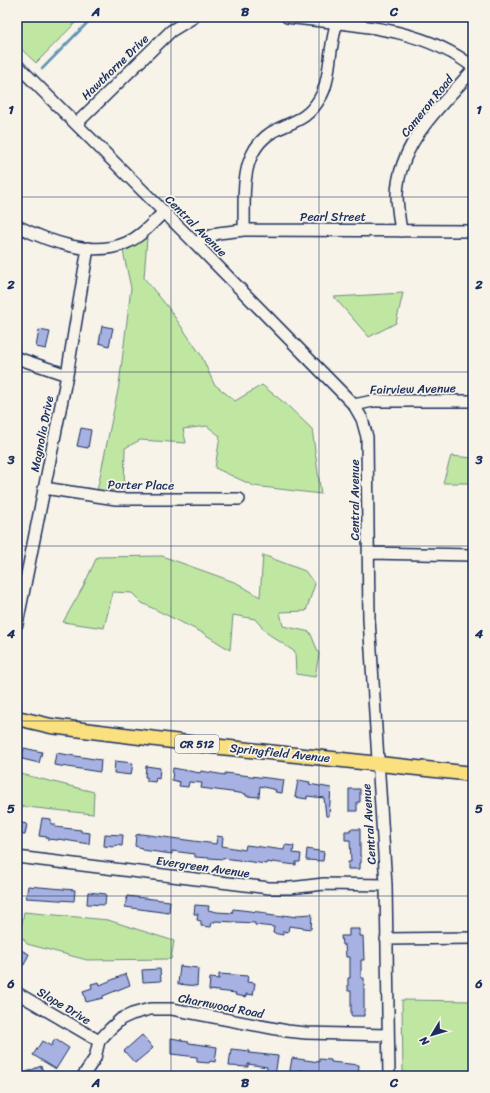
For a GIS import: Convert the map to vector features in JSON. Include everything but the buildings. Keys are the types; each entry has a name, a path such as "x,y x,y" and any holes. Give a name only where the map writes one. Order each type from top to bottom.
{"main road":[{"name":"Springfield Avenue","path":"17,718 51,726 221,747 473,774"}],"street":[{"name":"Hawthorne Drive","path":"76,124 171,31 194,17"},
{"path":"288,17 382,29 425,41 456,55 473,67"},
{"path":"244,230 246,173 251,155 265,137 273,131 300,119 312,109 320,98 324,91 327,77 336,23"},
{"name":"Central Avenue","path":"17,65 354,405 362,419 367,436 369,619 386,885 389,1076"},
{"name":"Cameron Road","path":"401,231 397,192 403,162 420,131 473,70"},
{"path":"17,226 60,244 88,248 108,248 126,243 145,230 164,212"},
{"name":"Pearl Street","path":"195,243 218,233 244,230 473,231"},
{"name":"Magnolia Drive","path":"17,624 19,604 67,375 88,248"},
{"path":"17,358 67,375"},
{"name":"Fairview Avenue","path":"354,405 373,401 473,401"},
{"name":"Porter Place","path":"44,488 116,499 239,498"},
{"path":"368,553 473,555"},
{"name":"Evergreen Avenue","path":"17,858 268,888 290,888 324,884 386,885"},
{"path":"386,939 473,938"},
{"name":"Slope Drive","path":"17,993 99,1041"},
{"name":"Charnwood Road","path":"83,1076 94,1058 99,1041 121,1019 150,1009 163,1008 287,1031 306,1033 388,1035"}],"green space":[{"path":"17,17 81,17 36,63 17,45"},
{"path":"147,238 144,278 167,306 201,355 214,384 235,401 262,385 287,405 312,429 321,494 254,486 215,468 220,436 207,426 183,429 186,443 140,440 125,448 124,490 97,491 119,385 131,288 123,251"},
{"path":"403,293 396,323 369,337 334,297"},
{"path":"451,456 473,458 473,483 443,483"},
{"path":"263,555 305,571 315,584 306,611 280,612 283,626 310,632 319,654 315,677 296,674 295,652 267,633 255,619 233,615 230,650 203,633 142,603 132,593 113,592 104,628 63,622 83,587 97,557 162,556 237,583 260,597"},
{"path":"17,773 94,792 93,814 17,806"},
{"path":"24,912 108,920 174,941 171,959 87,960 27,944 20,934"},
{"path":"402,1000 473,1001 473,1076 403,1076"}],"waterway":[{"path":"42,69 93,17"}]}
